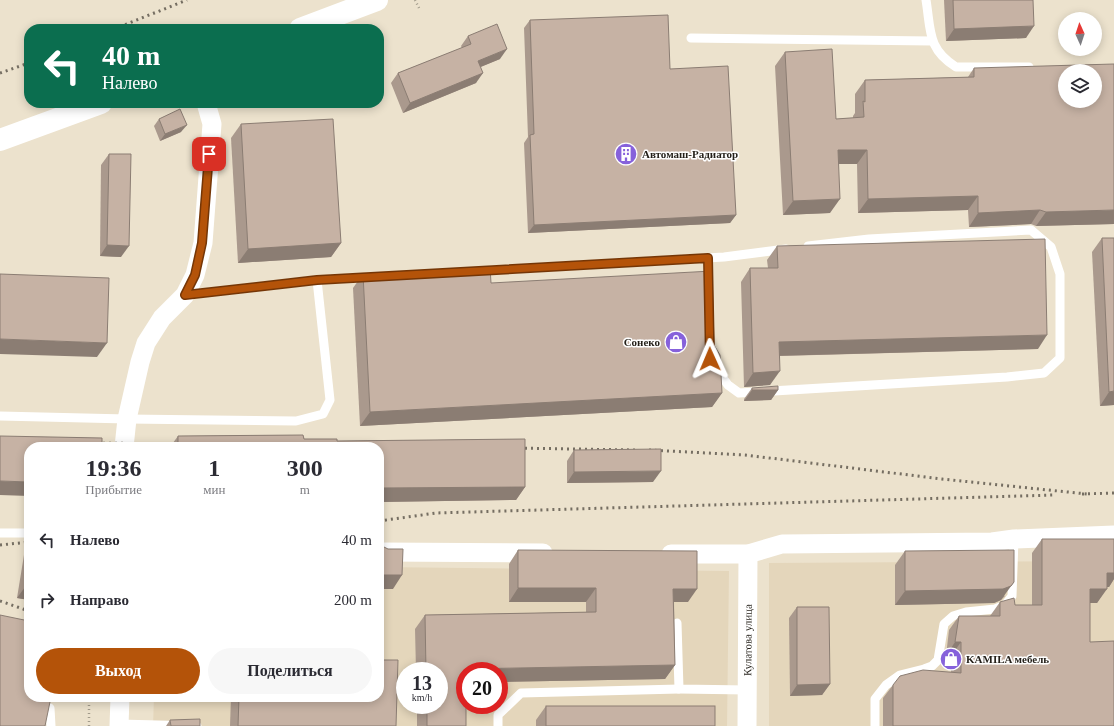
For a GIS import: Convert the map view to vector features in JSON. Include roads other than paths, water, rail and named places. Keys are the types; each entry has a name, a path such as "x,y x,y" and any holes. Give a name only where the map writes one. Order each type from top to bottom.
{"main road":[{"path":"313,24 377,0"},
{"path":"0,140 87,108"}],"street":[{"path":"125,442 127,420 140,362 146,343 162,318 185,295 195,275 202,243 212,124 207,108"},
{"path":"654,554 748,554 782,544 992,542 1014,538 1114,535"},
{"path":"384,552 560,553"},
{"name":"Кулатова улица","path":"747,726 748,554"},
{"path":"119,725 120,702"}],"lane":[{"path":"926,0 932,41 944,59 956,67 1035,67"},
{"path":"691,38 932,41"},
{"path":"468,272 724,257 869,238 1031,230 1051,247 1060,274 1060,358 1044,373 1007,377 739,394 728,385 710,359"},
{"path":"708,258 708,289"},
{"path":"185,295 317,280 381,277"},
{"path":"0,416 127,420 296,421 323,414 330,400 317,280"},
{"path":"0,533 24,533"},
{"path":"875,726 875,699 886,685 900,675 932,666 938,660 944,624 953,616 966,612 995,609 1005,606 1012,596 1014,538"},
{"path":"677,623 679,689"},
{"path":"498,726 498,715 521,693 679,689 748,690"},
{"path":"50,708 51,726"},
{"path":"119,725 197,726"}],"railway":[{"path":"127,24 187,0"},
{"path":"0,73 24,65"},
{"path":"513,448 635,450"},
{"path":"649,450 745,455 942,479 1087,494"},
{"path":"1082,494 1114,493"},
{"path":"384,520 436,513 1054,495"},
{"path":"0,545 24,543"},
{"path":"0,601 24,609"}],"place":[{"name":"Автомаш-Радиатор","path":"626,154"},
{"name":"Сонеко","path":"676,342"},
{"name":"KAMILA мебель","path":"951,659"}]}
